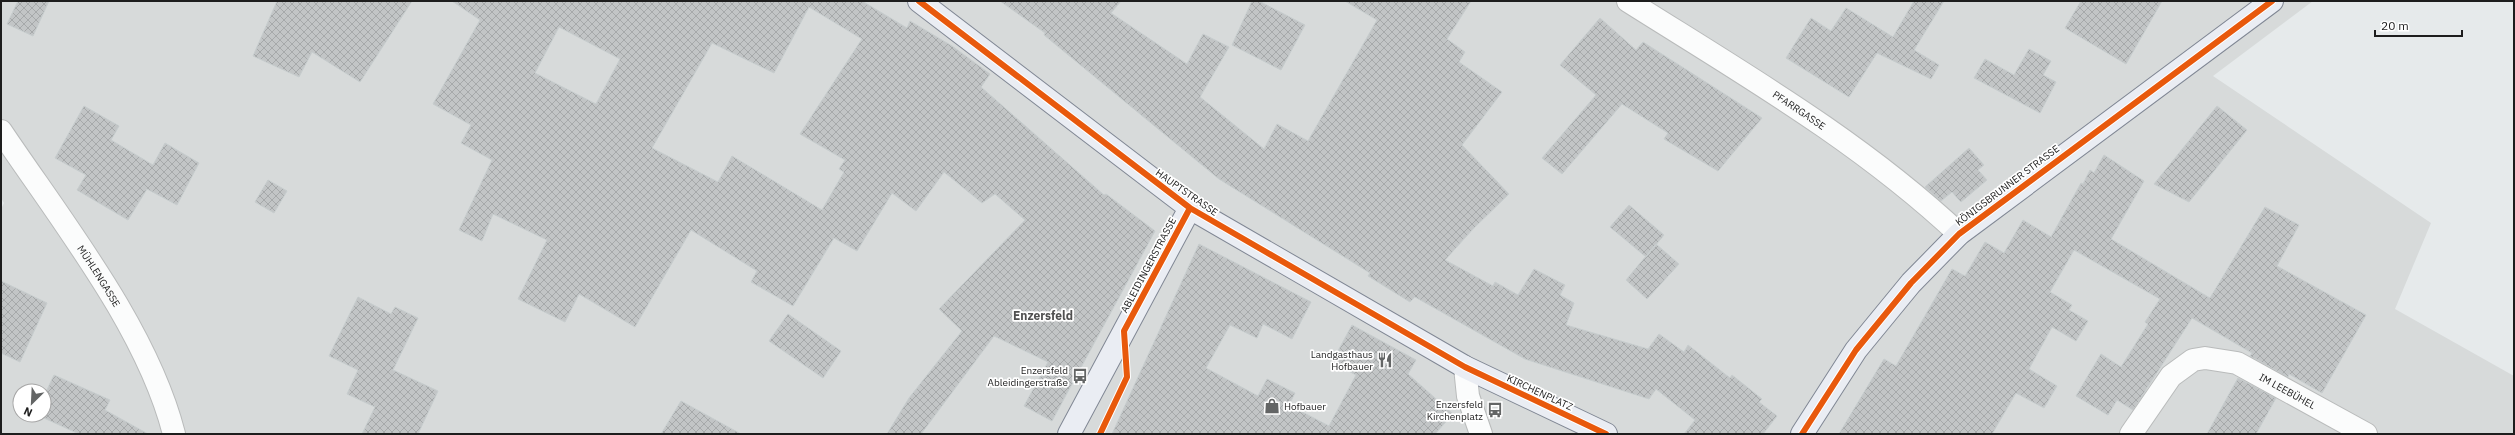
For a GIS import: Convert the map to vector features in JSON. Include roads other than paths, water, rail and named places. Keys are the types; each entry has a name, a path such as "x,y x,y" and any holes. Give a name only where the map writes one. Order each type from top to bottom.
{"street":[{"name":"HAUPTSTRASSE","path":"919,1 1190,208 1465,367"},
{"name":"PFARRGASSE","path":"1628,1 1840,137 1921,198 1959,234"},
{"name":"KÖNIGSBRUNNER STRASSE","path":"1802,434 1861,344 1925,268 1959,234 2270,2"},
{"name":"MÜHLENGASSE","path":"1,131 120,310 157,384 174,434"},
{"name":"ABLEIDINGERSTRASSE","path":"1069,434 1190,208"},
{"name":"IM LEEBÜHEL","path":"2131,434 2171,376 2187,363 2205,358 2221,359 2243,366 2366,434"},
{"path":"1465,367 1468,396 1481,434"},
{"name":"KIRCHENPLATZ","path":"1465,367 1606,434"}],"place":[{"name":"Landgasthaus Hofbauer","path":"1385,360"},
{"name":"Enzersfeld Ableidingerstraße","path":"1080,376"},
{"name":"Hofbauer","path":"1272,406"},
{"name":"Enzersfeld Kirchenplatz","path":"1495,410"}],"district":[{"name":"Enzersfeld","path":"1043,316"}]}
